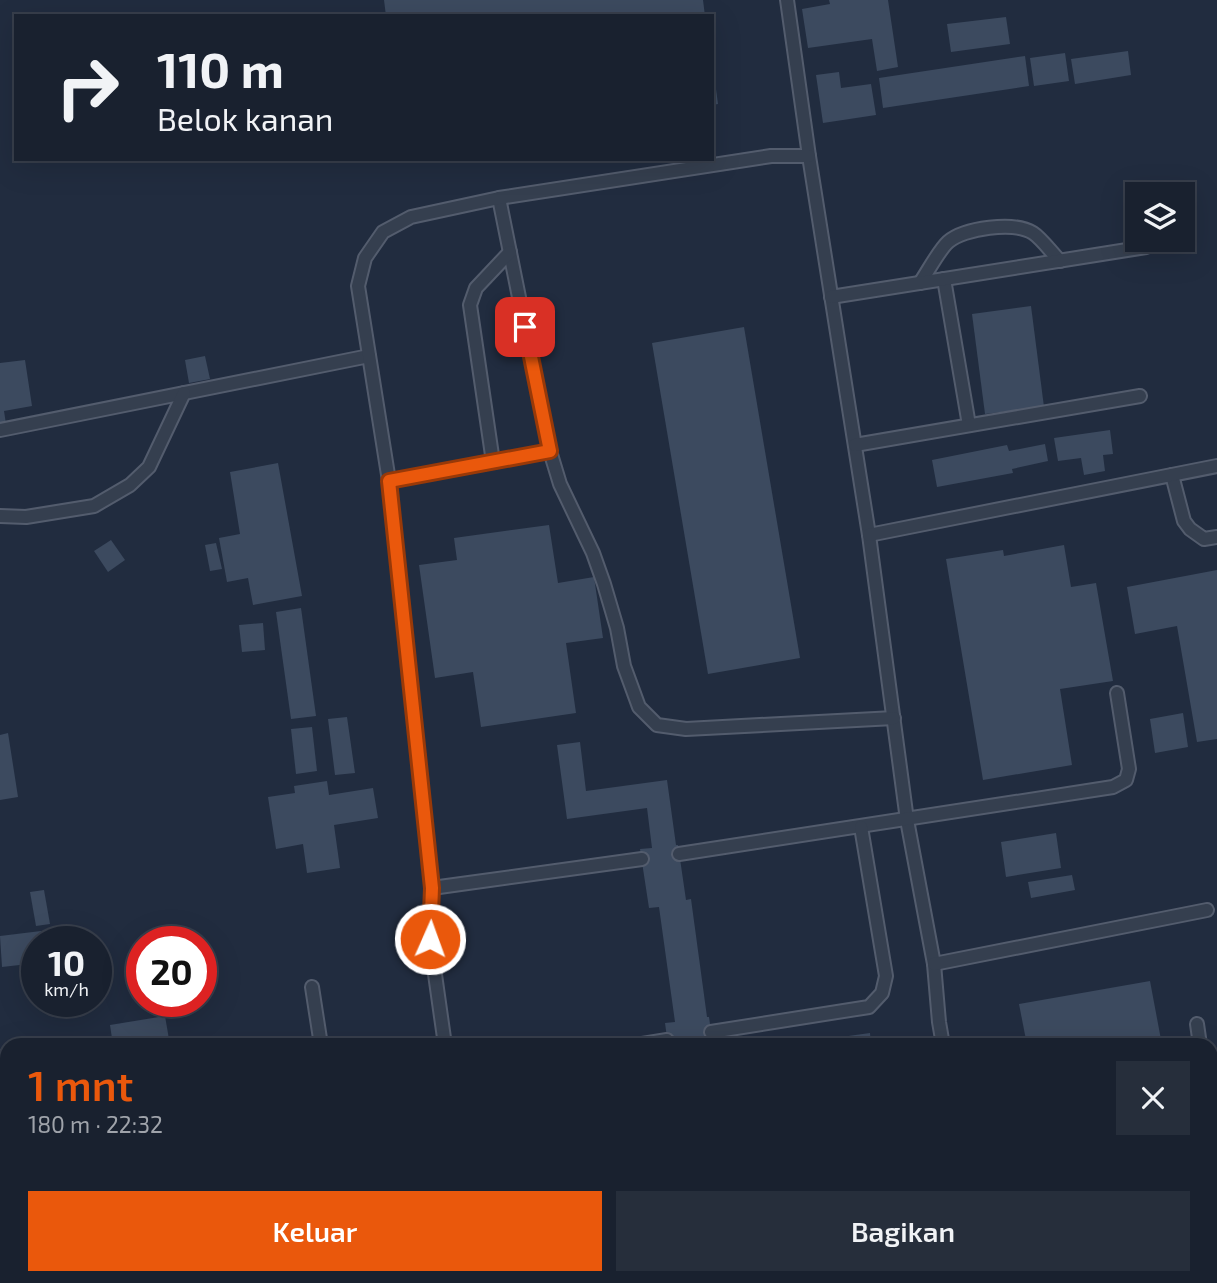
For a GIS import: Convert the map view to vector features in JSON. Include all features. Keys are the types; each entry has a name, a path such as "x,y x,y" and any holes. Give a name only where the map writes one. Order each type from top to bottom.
{"lane":[{"path":"787,0 869,535 907,820 934,964 942,1038"},
{"path":"444,1038 430,939 432,888 389,481 358,286 365,258 383,232 411,217 499,198 771,156 809,156"},
{"path":"499,198 550,451 560,484 593,553 604,584 617,628 624,666 639,707 657,725 686,729 894,718"},
{"path":"920,283 947,243 960,235 986,228 1014,227 1033,233 1060,261"},
{"path":"831,297 1125,250"},
{"path":"493,462 470,305 476,288 510,252"},
{"path":"944,279 969,425"},
{"path":"0,430 369,356"},
{"path":"0,516 26,517 94,506 130,485 149,467 184,393"},
{"path":"855,445 1140,396"},
{"path":"389,481 550,451"},
{"path":"869,535 1217,466"},
{"path":"1172,475 1184,521 1204,539 1217,537"},
{"path":"679,854 1113,787 1126,780 1129,769 1117,693"},
{"path":"711,1032 869,1007 882,993 886,976 861,827"},
{"path":"432,888 642,859"},
{"path":"934,964 1207,910"},
{"path":"312,987 320,1038"},
{"path":"1197,1024 1199,1038"}],"building":[{"path":"384,0 703,0 705,14 386,14"},
{"path":"829,0 888,0 898,67 877,71 872,39 808,48 802,9 830,4"},
{"path":"1006,17 1010,44 951,52 947,24"},
{"path":"1128,51 1131,75 1075,84 1071,59"},
{"path":"1065,53 1069,81 1034,86 1030,58"},
{"path":"1025,56 1029,86 883,108 879,78"},
{"path":"839,72 841,88 871,84 876,115 823,123 816,75"},
{"path":"714,74 718,104 714,105"},
{"path":"1031,306 1044,407 985,414 972,314"},
{"path":"744,327 800,658 708,674 652,343"},
{"path":"205,356 210,379 189,383 185,360"},
{"path":"25,360 32,406 4,411 6,424 0,425 0,363"},
{"path":"1110,430 1113,454 1103,455 1105,471 1084,475 1081,458 1058,461 1054,438"},
{"path":"1045,444 1048,461 1012,469 1013,473 937,487 932,460 1007,445 1009,451"},
{"path":"278,463 302,596 253,605 248,578 227,582 219,538 240,534 230,472"},
{"path":"549,525 558,583 594,577 603,638 566,643 576,713 481,727 473,672 435,678 419,565 457,560 454,538"},
{"path":"111,540 125,560 108,572 94,551"},
{"path":"216,543 222,569 210,571 205,545"},
{"path":"1064,545 1071,587 1096,583 1113,681 1060,689 1072,765 983,780 946,559 1003,550 1004,556"},
{"path":"1217,570 1217,739 1197,742 1177,626 1135,634 1127,587"},
{"path":"301,608 316,716 291,719 276,612"},
{"path":"263,623 265,650 242,652 239,625"},
{"path":"1183,713 1188,747 1155,753 1150,719"},
{"path":"347,717 355,773 335,775 328,719"},
{"path":"312,727 317,771 296,774 291,729"},
{"path":"8,733 18,797 0,800 0,735"},
{"path":"580,742 586,791 667,780 686,900 691,899 712,1038 667,1038 665,1023 675,1022 659,907 649,908 640,849 652,848 647,808 567,819 557,745"},
{"path":"327,781 329,795 373,788 378,818 334,825 340,868 307,873 303,844 276,849 268,797 295,793 294,786"},
{"path":"1056,833 1061,868 1006,877 1001,842"},
{"path":"1072,875 1075,890 1031,898 1028,882"},
{"path":"44,890 50,924 36,926 30,892"},
{"path":"21,933 21,965 2,967 0,936"},
{"path":"1150,981 1161,1038 1026,1038 1019,1004"},
{"path":"165,1017 169,1038 112,1038 110,1025"},
{"path":"870,1033 870,1038 834,1038"}],"route":[{"path":"430,939 432,888 389,481 550,451 525,327"}]}
